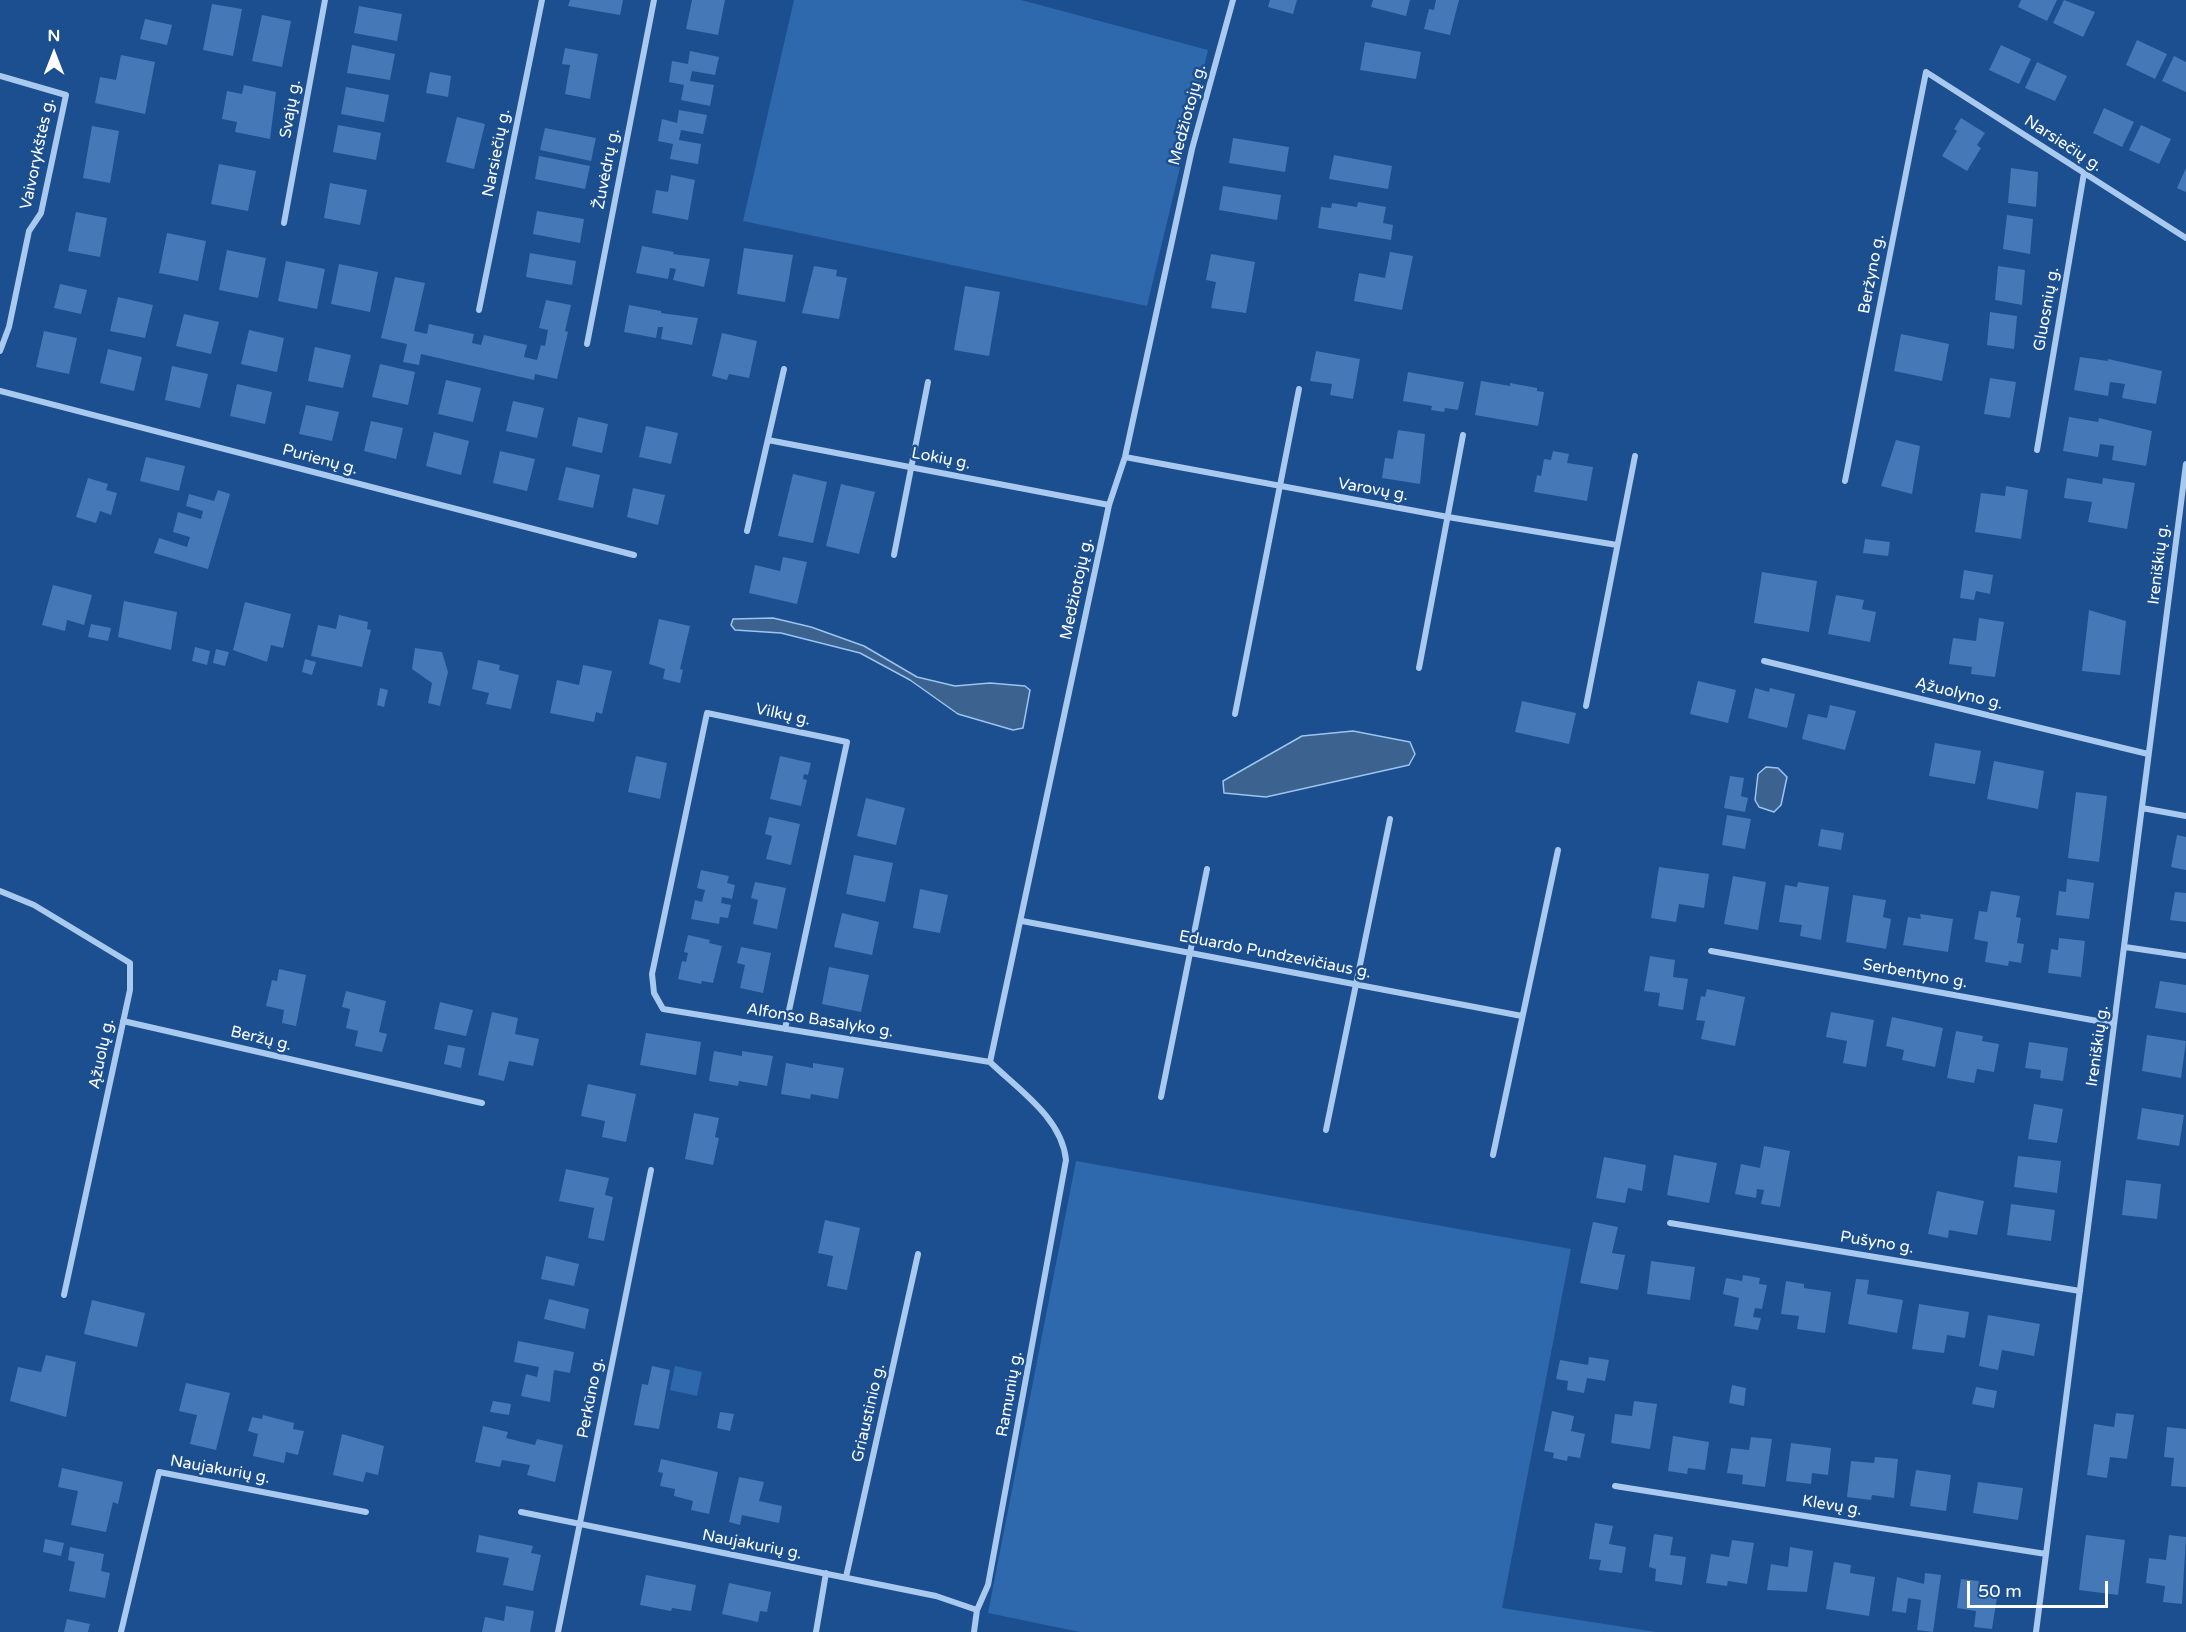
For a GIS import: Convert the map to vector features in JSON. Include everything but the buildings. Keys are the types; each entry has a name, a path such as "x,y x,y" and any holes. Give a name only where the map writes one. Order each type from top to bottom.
{"street":[{"name":"Svajų g.","path":"284,224 325,0"},
{"name":"Narsiečių g.","path":"479,310 542,0"},
{"name":"Žuvėdrų g.","path":"587,344 654,0"},
{"name":"Medžiotojų g.","path":"990,1062 1022,921 1109,505 1125,457 1192,149 1233,0"},
{"name":"Narsiečių g.","path":"1926,72 2186,238"},
{"name":"Beržyno g.","path":"1845,481 1926,72"},
{"name":"Vaivorykštės g.","path":"0,76 66,95 41,213 29,231 9,327 0,351"},
{"name":"Gluosnių g.","path":"2037,450 2084,173"},
{"path":"747,531 784,369"},
{"path":"894,555 928,381"},
{"path":"1235,714 1299,389"},
{"name":"Purienų g.","path":"0,391 634,555"},
{"path":"1419,668 1463,435"},
{"name":"Lokių g.","path":"768,440 1109,505"},
{"path":"1586,706 1635,456"},
{"name":"Varovų g.","path":"1125,457 1280,487 1617,546"},
{"name":"Ireniškių g.","path":"2036,1632 2186,464"},
{"name":"Ąžuolyno g.","path":"1764,661 2148,754"},
{"name":"Vilkų g.","path":"654,993 652,974 707,713 847,742 785,1029"},
{"path":"2142,808 2186,816"},
{"path":"1326,1130 1390,819"},
{"path":"1492,1155 1558,850"},
{"path":"1161,1097 1207,869"},
{"name":"Ąžuolų g.","path":"0,891 34,905 130,963 130,990 64,1295"},
{"name":"Eduardo Pundzevičiaus g.","path":"1022,921 1522,1016"},
{"path":"2125,946 2186,956"},
{"name":"Serbentyno g.","path":"1711,951 2114,1024"},
{"name":"Alfonso Basalyko g.","path":"654,993 663,1009 990,1062"},
{"name":"Beržų g.","path":"123,1021 482,1103"},
{"name":"Ramunių g.","path":"974,1632 977,1610 988,1585 1066,1160 1065,1143 1055,1124 990,1062"},
{"name":"Perkūno g.","path":"558,1632 651,1170"},
{"name":"Pušyno g.","path":"1670,1223 2080,1291"},
{"name":"Griaustinio g.","path":"846,1577 918,1254"},
{"name":"Naujakurių g.","path":"121,1632 159,1473 366,1512"},
{"name":"Klevų g.","path":"1615,1486 2046,1554"},
{"name":"Naujakurių g.","path":"521,1512 936,1596 977,1610"},
{"path":"816,1632 826,1573"}],"shaded area":[{"path":"794,0 1021,0 1208,50 1147,306 743,221"},
{"path":"773,618 811,627 864,646 917,677 955,686 990,683 1025,686 1030,690 1023,728 1013,730 958,714 910,680 860,653 781,633 735,630 731,625 733,619"},
{"path":"1353,731 1410,742 1415,754 1409,765 1266,797 1224,793 1223,781 1302,736"},
{"path":"1766,767 1778,768 1787,777 1781,805 1774,812 1759,807 1755,800 1758,774"},
{"path":"1076,1161 1571,1249 1502,1608 1656,1632 1080,1632 988,1613"},
{"path":"675,1366 702,1372 697,1396 670,1390"}]}
